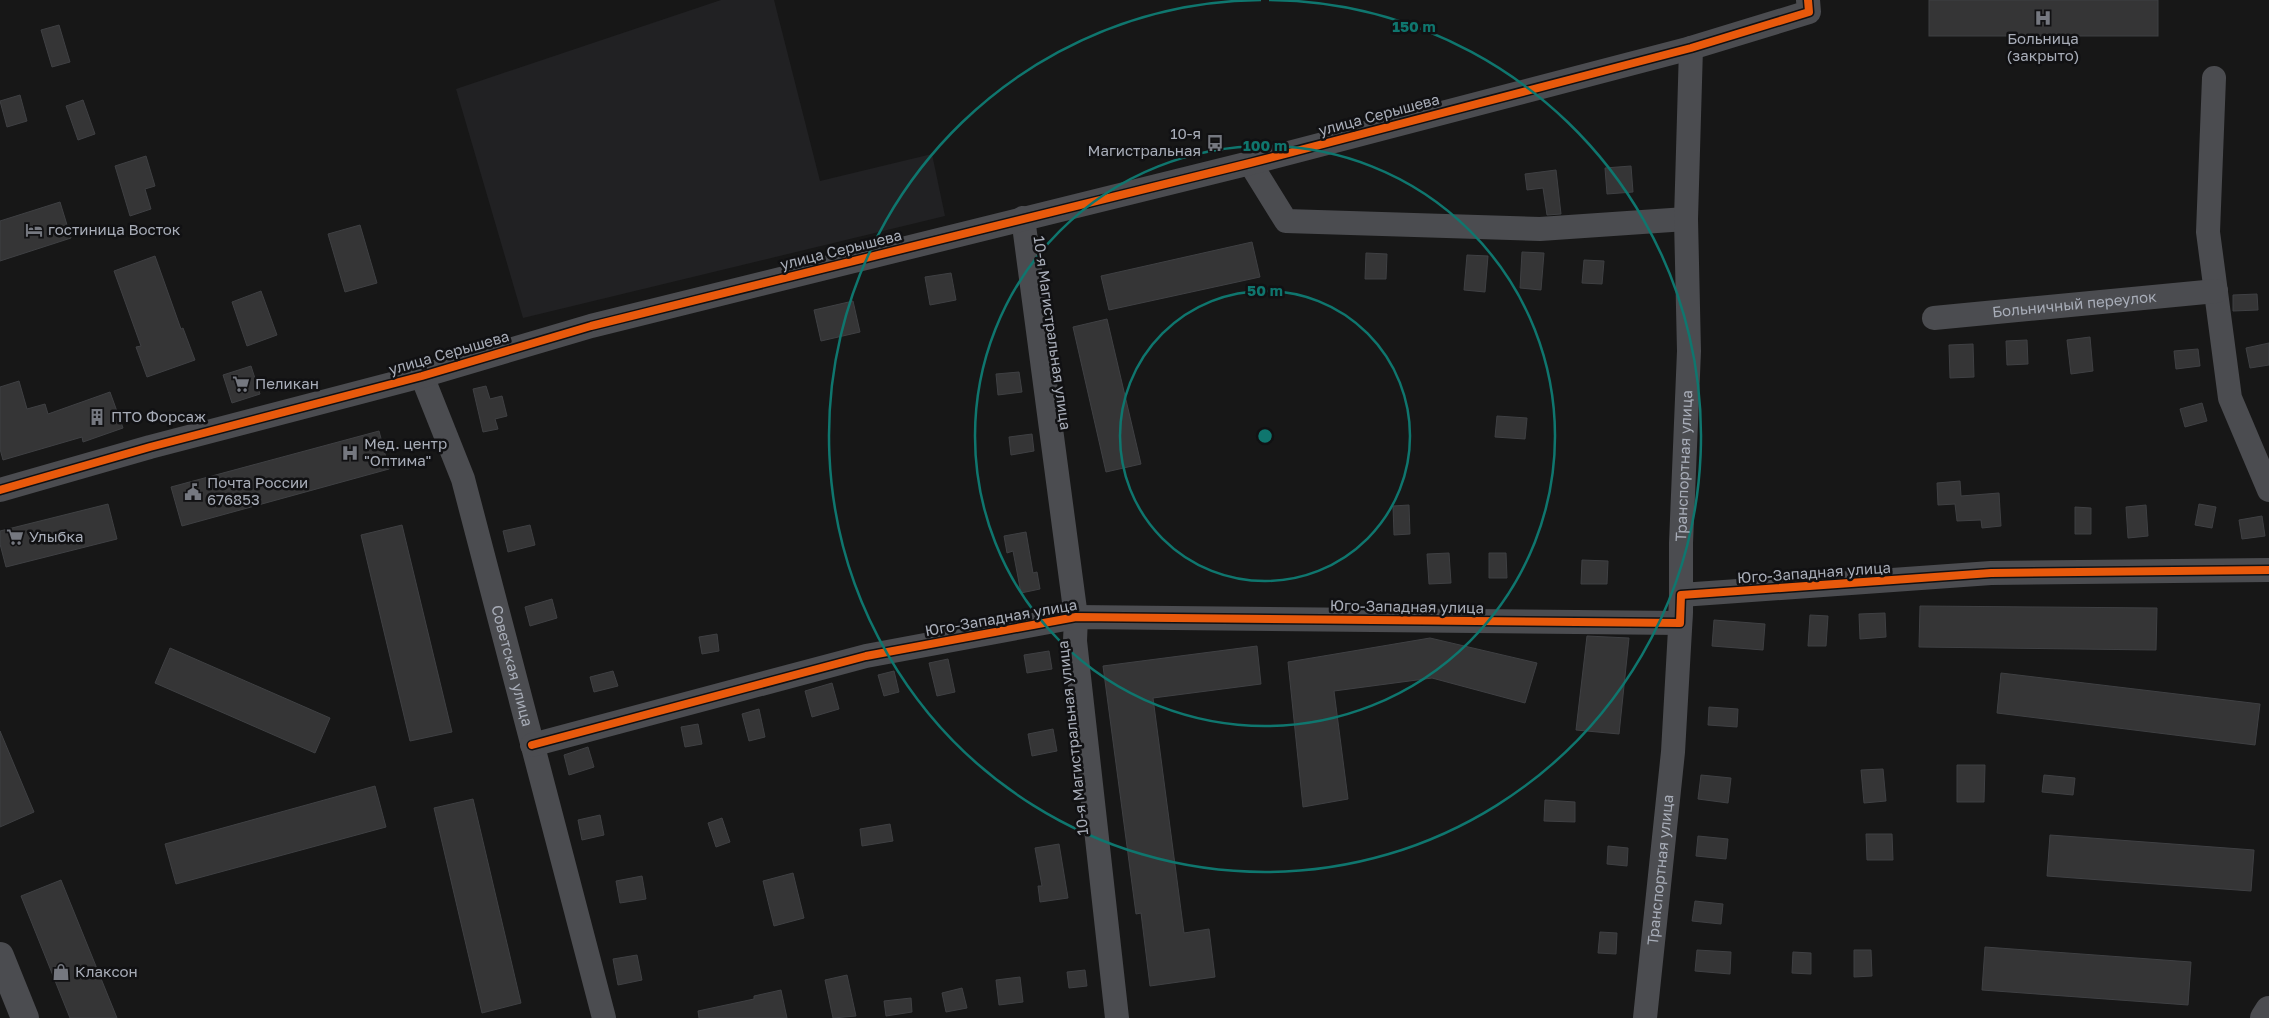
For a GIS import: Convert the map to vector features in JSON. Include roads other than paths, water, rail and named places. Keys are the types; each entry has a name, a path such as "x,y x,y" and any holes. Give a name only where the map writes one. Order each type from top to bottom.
{"street":[{"path":"1692,48 1809,12 1808,0"},
{"name":"улица Серышева","path":"0,490 150,447 422,376 591,326 1250,163 1692,48"},
{"name":"Транспортная улица","path":"1644,1018 1673,752 1680,623 1681,543 1689,351 1686,220 1692,48"},
{"path":"2214,78 2208,232 2230,398 2269,490"},
{"path":"1250,163 1286,221 1540,229 1686,220"},
{"name":"10-я Магистральная улица","path":"1023,218 1076,617 1075,641 1117,1018"},
{"name":"Больничный переулок","path":"1934,318 2216,292"},
{"name":"Советская улица","path":"422,376 463,480 604,1018"},
{"name":"Юго-Западная улица","path":"1681,596 1991,573 2269,570"},
{"name":"Юго-Западная улица","path":"532,745 866,656 1076,617 1680,623"},
{"path":"0,956 25,1018"},
{"path":"2264,1018 2269,1010"}],"place":[{"name":"Больница (закрыто)","path":"2043,18"},
{"name":"10-я Магистральная","path":"1215,143"},
{"name":"гостиница Восток","path":"34,230"},
{"name":"Пеликан","path":"241,384"},
{"name":"ПТО Форсаж","path":"97,417"},
{"name":"Мед. центр \"Оптима\"","path":"350,453"},
{"name":"Почта России 676853","path":"193,492"},
{"name":"Улыбка","path":"15,537"},
{"name":"Клаксон","path":"61,972"}]}
